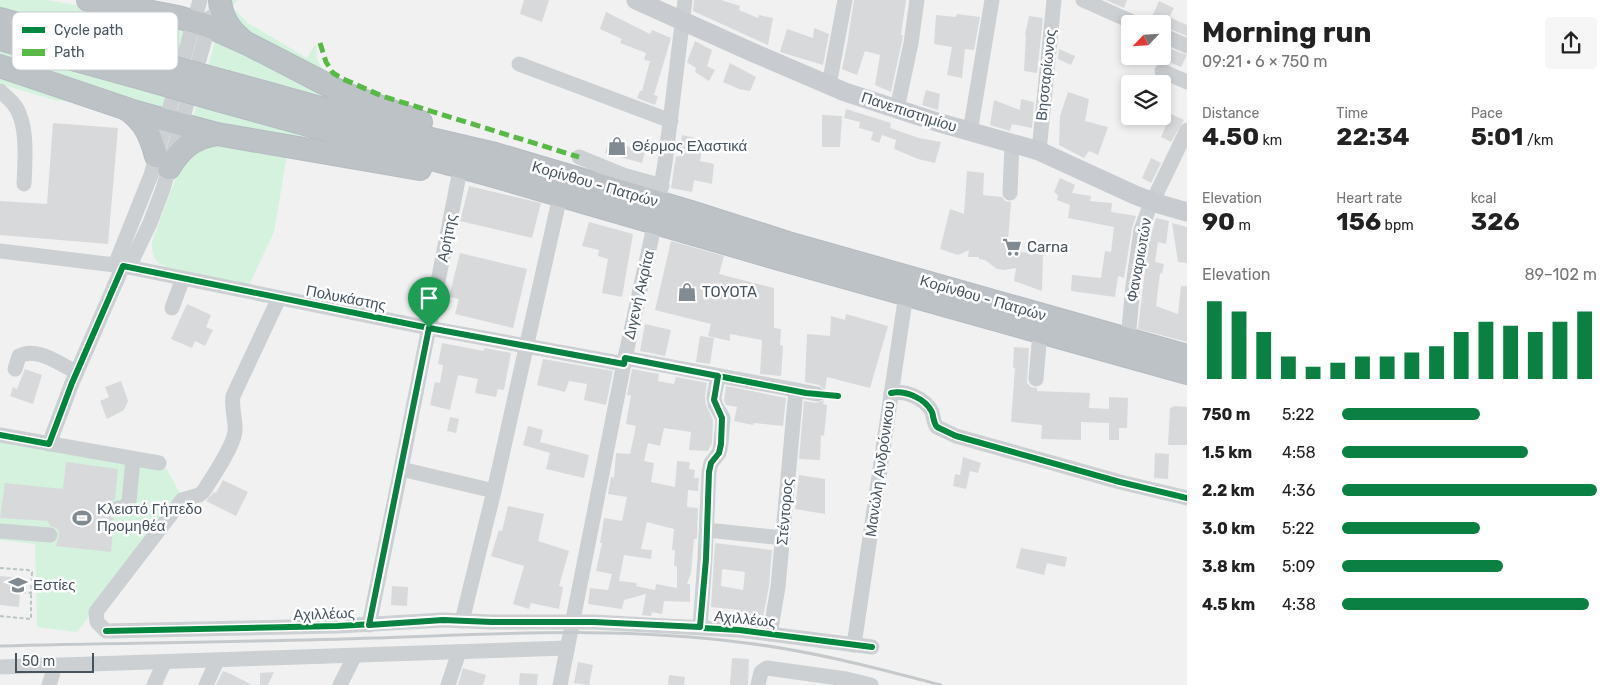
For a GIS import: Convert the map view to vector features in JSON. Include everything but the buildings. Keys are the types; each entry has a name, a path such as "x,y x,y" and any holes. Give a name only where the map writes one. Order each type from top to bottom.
{"highway":[{"path":"88,0 156,12"},
{"path":"152,11 168,10 188,0"},
{"path":"220,0 222,13 228,24 248,44"},
{"path":"178,18 201,24 248,44 345,94 437,128 495,154"},
{"name":"Κορίνθου - Πατρών","path":"0,19 12,23"},
{"path":"0,66 173,123 218,134 361,160 459,174 497,177"},
{"name":"Κορίνθου - Πατρών","path":"146,70 224,91 560,196 659,203 782,260 1187,373"},
{"name":"Κορίνθου - Πατρών","path":"224,91 495,154 788,243 1187,356"},
{"path":"120,106 134,115 144,125 163,162 190,143 218,134"}],"main road":[{"name":"Πανεπιστημίου","path":"643,2 684,22 829,85 897,110 1039,151 1152,202 1187,212"}],"street":[{"path":"200,0 201,24"},
{"path":"122,266 141,242 156,208 163,162 201,24 216,0"},
{"name":"Διγενή Ακρίτα","path":"560,685 625,361 659,203 684,22 685,0"},
{"path":"829,85 845,0"},
{"path":"897,110 918,0"},
{"path":"970,132 992,0"},
{"name":"Βησσαρίωνος","path":"1039,151 1054,0"},
{"path":"1083,0 1121,17"},
{"path":"1171,39 1187,46"},
{"path":"519,64 671,121"},
{"path":"1162,71 1187,82"},
{"path":"0,91 16,107 21,117 25,151 24,184"},
{"name":"Φαναριωτών","path":"1128,338 1139,244 1145,218 1187,130"},
{"path":"1010,193 1012,143"},
{"path":"579,158 623,176 659,203"},
{"path":"49,444 76,372 122,266 140,204 163,162"},
{"name":"Αρήτης","path":"369,625 402,469 459,174"},
{"path":"462,621 494,491 560,196"},
{"path":"141,242 142,251 152,272"},
{"name":"Πολυκάστης","path":"0,251 122,266 429,328 816,394"},
{"path":"172,308 183,278"},
{"name":"Μανώλη Ανδρόνικου","path":"854,645 906,294"},
{"name":"Αχιλλέως","path":"279,298 233,396 235,430 231,444 203,492 182,500 96,612 96,622 106,631 369,625 443,620 572,622 700,627 872,647"},
{"path":"1036,380 1040,332"},
{"path":"15,369 19,356 34,353 76,372"},
{"path":"700,627 709,472 711,463 720,452 723,424 722,416 714,400 718,376"},
{"name":"Στέντορος","path":"770,634 777,600 796,390"},
{"path":"891,393 905,392 924,403 931,411 937,427 956,436 1120,482 1187,498"},
{"path":"0,435 159,463"},
{"path":"115,509 124,507 129,502 133,458"},
{"path":"402,469 494,491"},
{"path":"707,530 783,538"},
{"path":"0,531 50,535"},
{"path":"0,667 354,657 567,648"},
{"path":"448,685 459,652"},
{"path":"340,685 354,657"},
{"path":"206,685 217,661"},
{"path":"154,685 164,663"},
{"path":"49,685 55,666"},
{"path":"758,685 761,672 767,668 871,685"}],"path":[{"path":"0,568 32,572 31,619 0,616"},
{"path":"23,592 31,593"}],"green space":[{"path":"0,0 46,0 116,12 12,12 0,9"},
{"path":"227,0 237,0 232,7 248,23 307,58 316,45 317,59 324,72 243,33"},
{"path":"178,22 187,24 178,58"},
{"path":"215,41 388,116 208,67"},
{"path":"0,48 12,51 12,63 0,59"},
{"path":"32,70 79,70 168,95 162,115"},
{"path":"0,71 84,100 58,101 0,84"},
{"path":"197,103 382,154 192,121"},
{"path":"210,143 287,155 274,232 249,285 166,267 156,260 153,254 152,242 181,164"},
{"name":"Κλειστό Γήπεδο Προμηθέα","path":"0,440 166,468 181,495 77,632 37,627 35,544 0,540"}],"railway":[{"path":"0,646 515,633 654,634 771,646 868,666 941,685"}],"marked path":[{"path":"320,43 326,62 333,73 343,79 382,96 579,157"}],"cycle path":[{"path":"0,435 49,444 72,383 123,266 429,328 624,364 625,358 806,393 838,396"},
{"path":"891,393 908,394 920,399 929,407 937,427 956,436 1120,482 1187,498"},
{"path":"106,631 338,626 443,620 594,622 739,630 872,647"}],"place":[{"name":"Θέρμος Ελαστικά","path":"617,146"},
{"name":"Carna","path":"1012,247"},
{"name":"TOYOTA","path":"687,292"},
{"name":"Κλειστό Γήπεδο Προμηθέα","path":"82,518"},
{"name":"Εστίες","path":"18,585"}],"route":[{"path":"429,328 624,364 625,358 718,376 714,400 722,416 723,424 720,452 711,463 709,472 706,559 700,627 594,622 443,620 369,625 429,328"}]}
